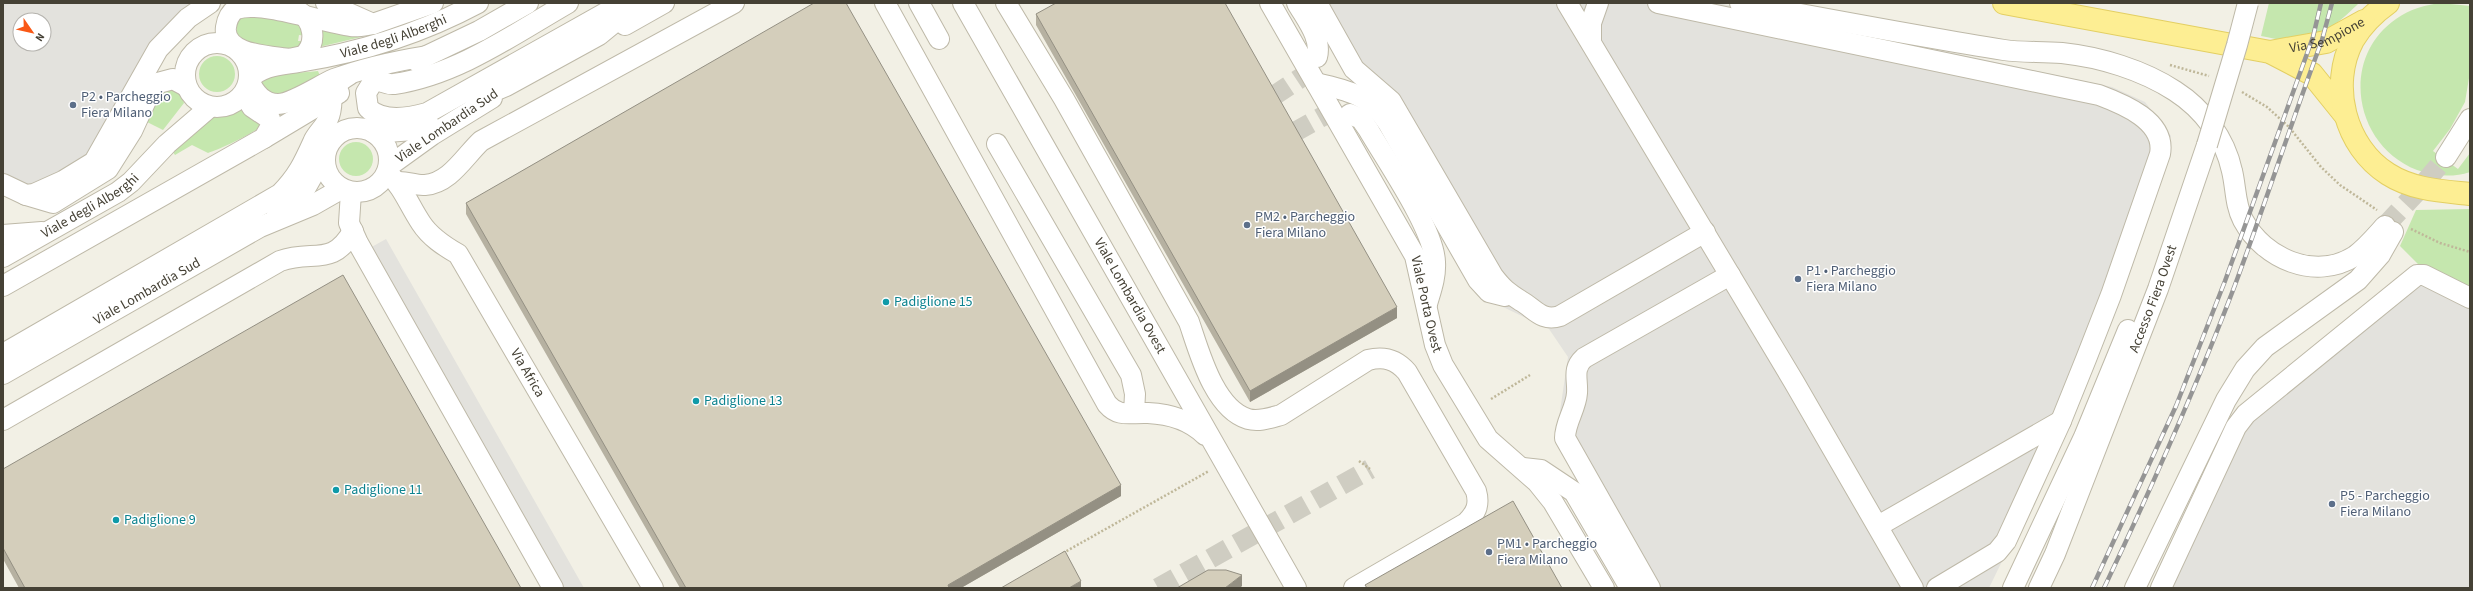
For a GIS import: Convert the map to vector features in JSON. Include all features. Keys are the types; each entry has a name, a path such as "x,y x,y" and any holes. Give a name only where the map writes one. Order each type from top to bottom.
{"main road":[{"name":"Via Sempione","path":"2004,3 2270,52 2312,74 2345,115"},
{"name":"Via Sempione","path":"2270,52 2326,42 2379,9"},
{"name":"Via Sempione","path":"2345,115 2342,78 2344,68 2353,41 2379,9"},
{"path":"2345,115 2358,144 2377,166 2404,182 2446,191 2470,194"},
{"path":"2446,191 2470,188"}],"street":[{"path":"26,195 42,192 94,162 158,49 188,18 210,3"},
{"path":"326,3 373,24"},
{"path":"264,138 271,123 266,115 249,104 246,96 248,84 247,62 229,42 226,30 228,19 237,8 249,5 268,5 298,11 350,26 373,24 432,3"},
{"name":"Viale degli Alberghi","path":"248,84 254,74 266,68 297,60 376,45 420,31 478,3"},
{"path":"3,286 264,138 330,98 427,56 479,31 528,3"},
{"path":"374,80 393,84 443,70 480,53 568,3"},
{"path":"374,80 366,93 366,103 372,111 384,116 404,117 427,113 623,3"},
{"name":"Viale Lombardia Sud","path":"598,35 638,3"},
{"name":"Viale Lombardia Sud","path":"374,133 395,133 427,125 477,98 506,86 598,35 629,24 664,3"},
{"path":"391,173 425,185 443,179 451,173 481,141 734,3"},
{"path":"919,3 939,39"},
{"name":"Viale Lombardia Ovest","path":"963,3 1223,463 1296,588"},
{"path":"1006,3 1057,86 1189,322 1202,360 1223,401 1233,412 1248,419 1265,420 1281,415 1368,360 1378,357 1399,363 1407,372 1476,491 1479,503 1474,516 1466,523 1354,588"},
{"name":"Viale Porta Ovest","path":"1270,3 1415,256 1435,345 1443,365 1488,439 1523,468 1553,502 1604,588"},
{"path":"1297,3 1317,39 1319,50 1317,57"},
{"path":"1317,3 1354,70 1378,87 1391,101 1487,267 1511,296"},
{"path":"1567,3 1730,274 1913,588"},
{"path":"1591,41 1591,23 1598,3"},
{"path":"1658,3 2071,88 2119,102 2142,116 2160,140 2160,154 2112,295 2061,421 2002,547 1998,552 1937,588"},
{"path":"1740,3 2004,50 2079,56 2120,66 2160,82 2195,106 2209,121 2217,135 2232,170 2238,209 2250,232 2267,249 2295,264 2329,266 2349,259 2389,229 2380,254 2358,280 2265,347 2245,369 2226,400 2135,588"},
{"name":"Accesso Fiera Ovest","path":"2038,588 2055,554 2158,289 2206,145 2237,45 2248,3"},
{"path":"889,5 1107,404 1121,414 1148,413 1179,418 1197,428 1212,442"},
{"path":"297,60 303,56 312,42 310,23 298,11"},
{"path":"197,97 185,68 190,57 197,49 218,42 236,49"},
{"name":"Viale degli Alberghi","path":"236,49 297,60"},
{"path":"248,84 256,93 266,100 277,104 283,103 323,84 349,75 392,62 427,56"},
{"path":"3,354 280,194 299,173 314,140 328,120 330,98 335,85 349,75"},
{"path":"3,184 26,195 48,203 53,203 102,175 114,161 149,94 158,83 172,79 197,97 228,106 236,101 248,84"},
{"path":"1316,83 1351,91 1376,106 1388,123 1478,280 1494,295 1511,296 1521,300 1541,316 1554,318 1704,232"},
{"name":"Viale Lombardia Sud","path":"391,173 432,135 482,106 506,86"},
{"name":"Viale degli Alberghi","path":"3,257 118,192 131,182 167,144 197,97"},
{"path":"1350,114 1361,119 1368,129 1427,230 1436,261 1435,277 1427,306"},
{"path":"2446,156 2470,119"},
{"path":"365,128 374,133 387,147 391,173 372,188 362,192 346,190 327,174 325,154 335,136 344,130 365,128"},
{"path":"997,144 1131,375 1135,394 1134,413"},
{"name":"Viale Lombardia Sud","path":"260,227 305,189 325,154"},
{"name":"Via Africa","path":"391,173 421,224 437,241 458,254 653,588"},
{"path":"346,190 351,227 553,588"},
{"name":"Viale Lombardia Sud","path":"3,374 260,227 346,190"},
{"path":"2013,588 2084,437 2150,280 2190,193"},
{"path":"3,420 280,260 293,256 321,256 335,252 346,242 351,227"},
{"path":"3,235 50,231"},
{"path":"1650,588 1565,438 1566,425 1577,393 1576,368 1584,358 1730,274"},
{"path":"2161,588 2236,427 2246,414 2417,275 2424,275 2470,298"},
{"name":"Viale Lombardia Sud","path":"3,366 33,356"},
{"path":"1899,588 1867,532 1879,529 2061,421"},
{"path":"1523,468 1541,470 1574,492 1630,588"}],"path":[{"path":"1490,399 1530,375"},
{"path":"1359,462 1370,469"},
{"path":"1057,557 1223,463"}],"green space":[{"path":"2269,3 2359,3 2338,22 2321,34 2303,41 2295,42 2261,36"},
{"path":"2441,3 2470,6 2470,72 2465,102 2450,129 2433,151 2458,169 2470,153 2470,172 2450,176 2430,174 2417,170 2396,158 2379,142 2368,122 2362,100 2361,78 2366,56 2378,36 2396,19 2412,10 2423,6"},
{"path":"240,15 300,18 308,36 299,35 298,41 308,41 299,51 252,46 237,36 237,19"},
{"path":"315,23 361,37 315,48"},
{"path":"221,56 230,61 234,67 234,81 230,87 221,92 213,92 204,87 200,81 199,70 204,61 210,57"},
{"path":"318,71 320,76 290,95 275,97 261,87 263,77"},
{"path":"170,87 180,92 184,103 163,130 145,121 160,92"},
{"path":"241,109 263,125 253,132 208,153 192,145 175,155 173,152 199,125 213,117 232,113"},
{"path":"353,142 359,142 363,143 370,149 373,159 372,166 366,173 359,176 353,176 349,175 342,169 339,162 339,156 340,152 346,145"},
{"path":"2470,209 2470,289 2418,264 2400,246 2416,210"}],"shaded area":[{"name":"P2 • Parcheggio Fiera Milano","path":"3,3 224,3 187,27 154,69 108,180 55,213 41,211 3,193"},
{"name":"P1 • Parcheggio Fiera Milano","path":"1310,3 1718,3 2112,87 2145,102 2171,136 2132,262 2081,399 1989,588 1641,588 1556,438 1568,357 1549,329 1480,296"},
{"path":"386,239 584,588 561,588 368,249"},
{"name":"P5 - Parcheggio Fiera Milano","path":"2418,264 2470,289 2470,588 2154,588 2232,420"}],"building":[{"path":"814,3 846,3 1121,485 948,585 949,588 686,588 466,203"},
{"name":"PM2 • Parcheggio Fiera Milano","path":"1056,3 1225,3 1397,307 1250,391 1036,14"},
{"name":"Padiglione 11","path":"343,275 521,588 25,588 3,548 3,469"},
{"name":"PM1 • Parcheggio Fiera Milano","path":"1513,501 1562,588 1367,588 1365,585"},
{"path":"1065,551 1081,581 1069,588 1001,588"},
{"path":"1208,570 1226,570 1242,575 1225,588 1177,588"}],"tunnel":[{"path":"1272,97 1305,75 1317,57"},
{"path":"1293,133 1327,114 1350,114"},
{"path":"2385,226 2415,194 2446,157"},
{"path":"1158,588 1370,469"}],"railway":[{"path":"2092,588 2176,406 2225,281 2313,37 2321,3"},
{"path":"2104,588 2172,438 2220,324 2322,40 2332,3"}],"place":[{"name":"P2 • Parcheggio Fiera Milano","path":"73,105"},
{"name":"PM2 • Parcheggio Fiera Milano","path":"1247,225"},
{"name":"P1 • Parcheggio Fiera Milano","path":"1798,279"},
{"name":"Padiglione 15","path":"886,302"},
{"name":"Padiglione 13","path":"696,401"},
{"name":"Padiglione 11","path":"336,490"},
{"name":"P5 - Parcheggio Fiera Milano","path":"2332,504"},
{"name":"Padiglione 9","path":"116,520"},
{"name":"PM1 • Parcheggio Fiera Milano","path":"1489,552"}]}
